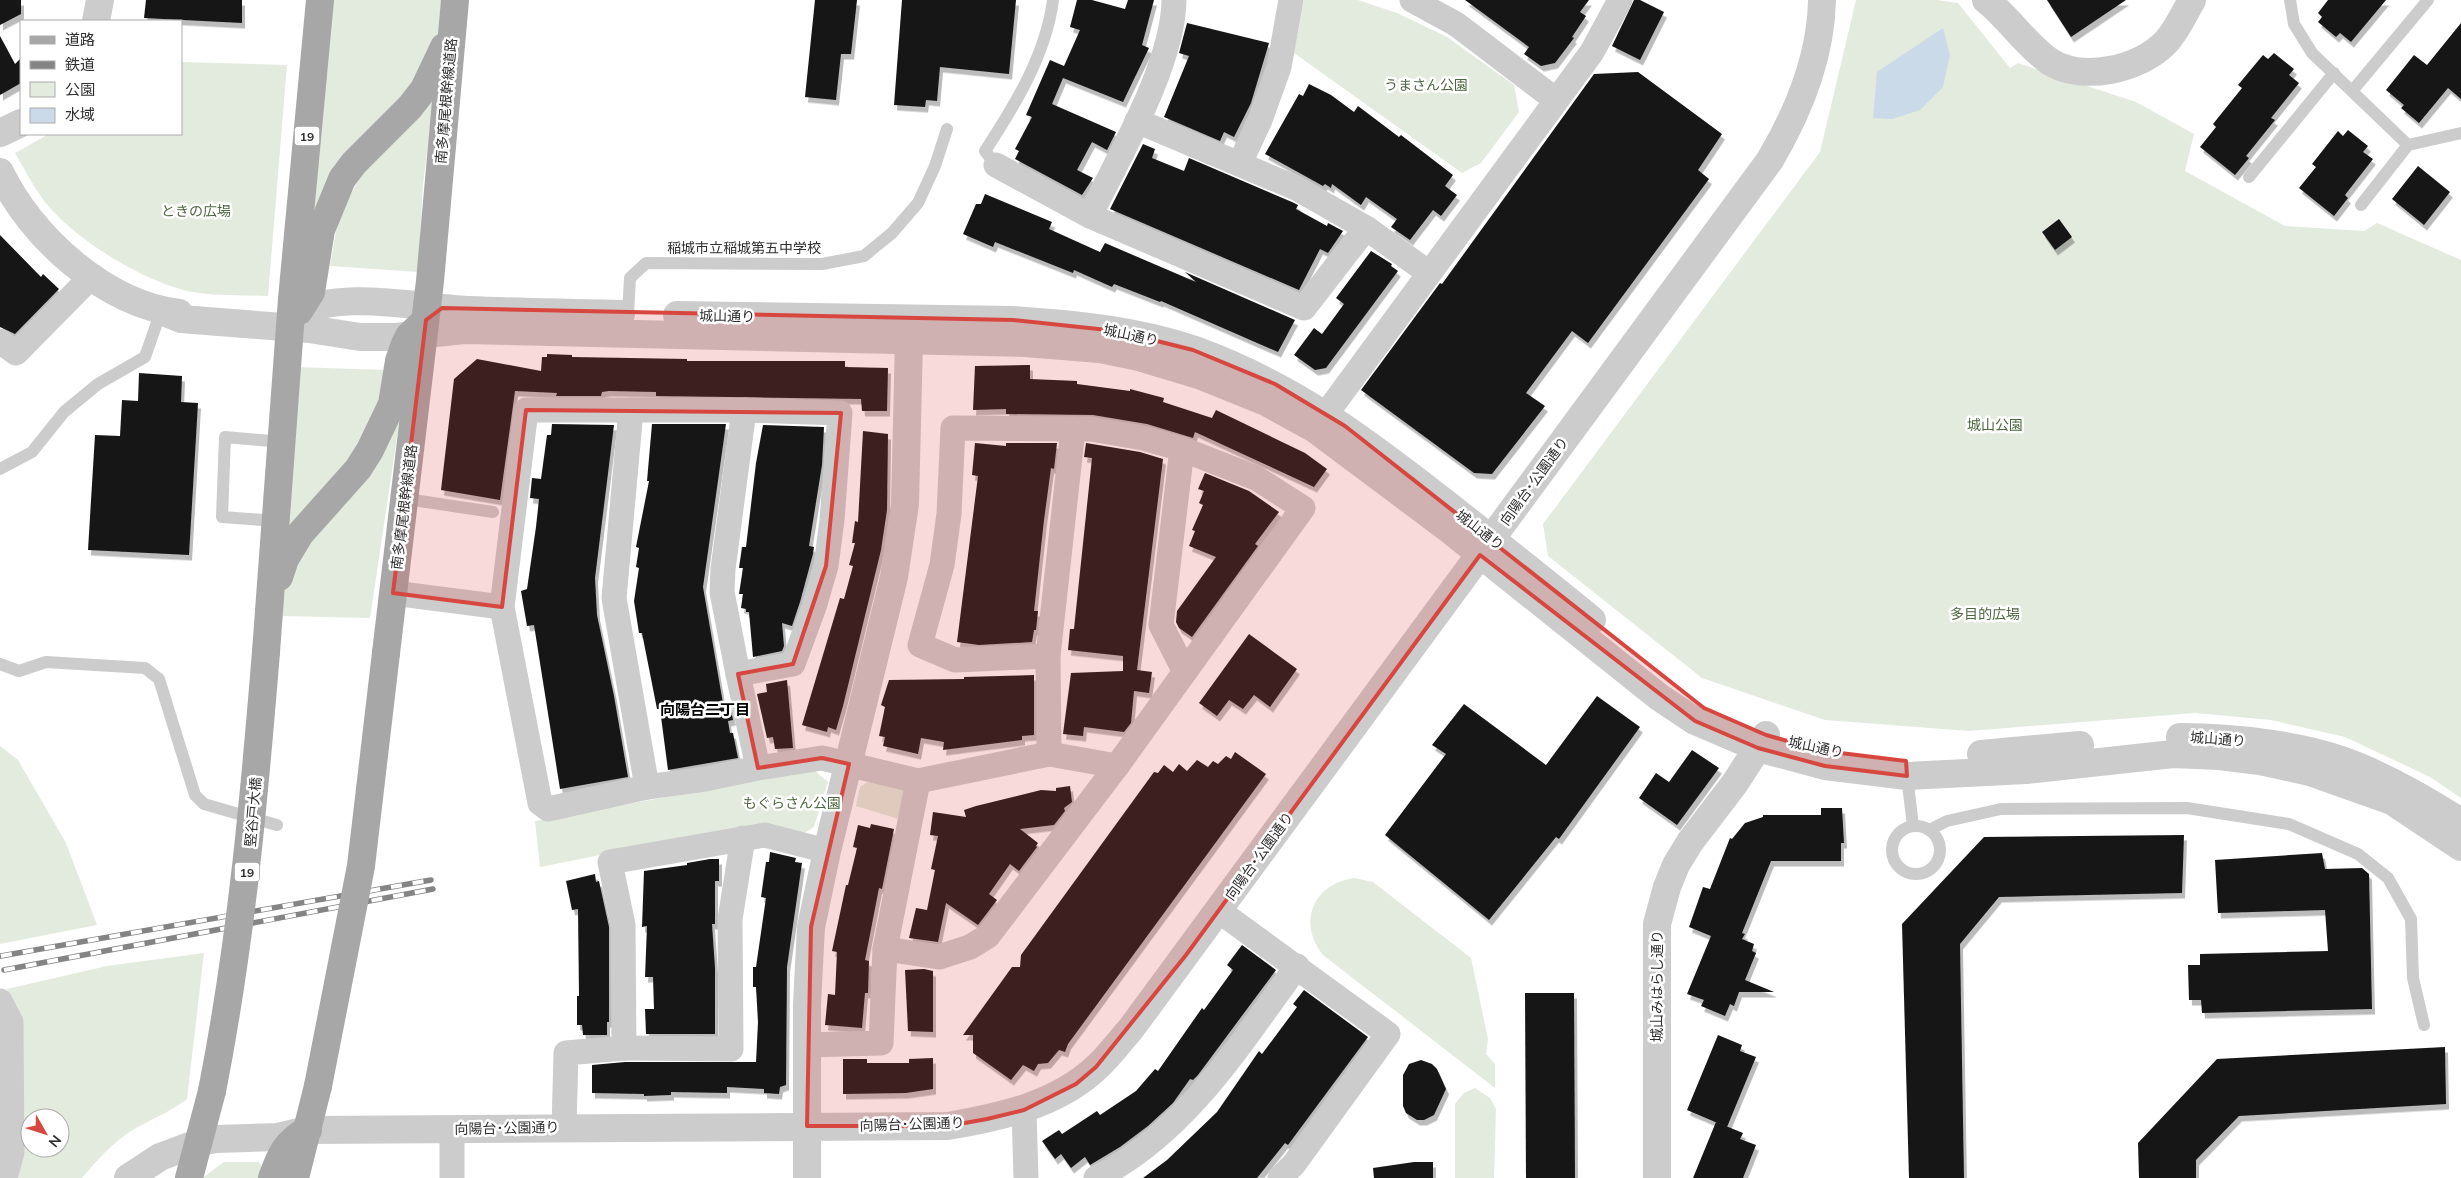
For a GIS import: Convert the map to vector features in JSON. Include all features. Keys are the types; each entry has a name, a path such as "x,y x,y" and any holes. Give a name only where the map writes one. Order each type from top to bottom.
{"main road":[{"name":"19","path":"270,605 286,365 305,310 320,0"},
{"path":"305,310 311,292 321,230 342,180 354,162 410,107 424,88 444,50 454,8"},
{"name":"南多摩尾根幹線道路","path":"308,1130 361,866 427,320 454,8"},
{"path":"270,605 282,566 292,545 312,518 358,469 384,427 396,390 399,361 427,320"},
{"name":"竪谷戸大橋","path":"207,1116 233,981 249,856 270,605"},
{"name":"19","path":"189,1178 207,1116"},
{"path":"298,1168 308,1130"},
{"path":"272,1178 284,1148 292,1140 308,1130"}],"street":[{"path":"96,20 100,0"},
{"path":"1090,216 1137,121 1164,56 1174,0"},
{"path":"1240,163 1260,120 1279,67 1292,0"},
{"path":"1412,0 1456,24 1556,100"},
{"name":"向陽台･公園通り","path":"154,1152 207,1116 218,1123 281,1122 308,1130 948,1126 1024,1110 1076,1084 1096,1068 1130,1030 1770,160 1797,111 1806,87 1814,60 1822,0"},
{"path":"1986,0 2001,12 2039,53 2052,62 2068,68 2098,72 2131,64 2166,42 2192,0"},
{"path":"1321,422 1592,52 1617,2"},
{"path":"1137,121 1296,188 1366,228 1429,273"},
{"path":"0,133 20,124"},
{"path":"996,165 1090,216 1304,308 1366,228"},
{"path":"0,172 10,192 46,239 64,256 113,289 161,311 181,319 305,310"},
{"path":"0,341 16,353 92,276"},
{"path":"161,311 226,318 305,310 354,302 427,320 473,324 558,324 580,332"},
{"name":"城山通り","path":"427,320 628,314 1013,320 1065,323 1149,338 1193,350 1275,384 1321,422 1486,547 1659,697 1695,721 1762,741 1825,766 2026,770 2173,754 2219,756 2260,761 2310,772 2392,801 2461,846"},
{"name":"城山通り","path":"427,320 580,332 1025,343 1100,349 1139,358 1214,381 1321,422"},
{"path":"807,1178 808,971 811,927 826,851 894,577 903,514 908,420 909,340"},
{"path":"738,674 793,664 814,607 826,566 832,520 840,413 744,410 526,410 502,607 540,802 548,809 647,787 705,780 758,768 822,758 918,781 1050,754 1116,766"},
{"path":"631,410 614,598 647,787"},
{"path":"744,410 723,570 722,592 758,768"},
{"path":"885,950 939,956 970,946 988,936 1116,766 1303,508 1256,478 1182,449 1143,438 1091,429 953,428 949,514 942,565 920,645 955,660 1048,656"},
{"path":"1050,754 1048,656 1073,429"},
{"path":"1182,449 1161,625 1185,672"},
{"path":"393,593 502,607"},
{"name":"城山通り","path":"1907,769 2175,736 2218,737 2267,743 2355,765 2397,784 2461,822"},
{"name":"城山みはらし通り","path":"1657,1178 1657,924 1667,887 1676,865 1690,842 1735,783 1762,741"},
{"path":"807,1045 881,1044 885,950 918,781"},
{"path":"624,1048 623,925 610,862 765,835 826,851"},
{"path":"564,1128 566,1053 624,1048 731,1049 730,919 743,838"},
{"path":"1219,910 1388,1034 1294,1164 1280,1178"},
{"path":"1096,1178 1143,1150 1173,1125 1250,1031 1297,966"},
{"path":"0,1001 11,1022 12,1152 5,1178"},
{"path":"1024,1110 1026,1178"},
{"path":"452,1129 452,1178"},
{"path":"107,1178 114,1170 154,1152"},
{"path":"128,1178 154,1152"}],"lane":[{"path":"996,165 985,151 1011,112 1035,63 1053,0"},
{"path":"2290,0 2294,24 2312,53 2353,90 2408,145"},
{"path":"2353,90 2428,0"},
{"path":"2249,177 2334,73"},
{"name":"稲城市立稲城第五中学校","path":"628,314 630,278 646,263 822,264 864,256 892,233 918,203 935,166 947,129"},
{"path":"2361,206 2408,145 2461,133"},
{"path":"0,468 32,452 64,412 98,384 145,356 161,311"},
{"path":"276,521 222,517 225,437 281,442"},
{"path":"406,499 493,512"},
{"path":"0,664 19,672 46,662 145,668 159,679 195,795 204,804 277,825"},
{"path":"1907,769 1913,826"},
{"path":"1929,830 1939,844 1939,853 1931,869 1914,874 1898,866 1893,857 1892,847 1896,837 1903,830 1913,826 1929,830 1948,821 2001,809 2187,808 2288,824 2358,854 2388,878 2411,919 2413,978 2424,1025"}],"highlighted area":[{"path":"442,308 1013,320 1117,331 1193,350 1275,384 1345,426 1704,708 1766,735 1824,751 1906,761 1907,776 1825,766 1758,748 1695,721 1480,555 1186,955 1096,1067 1076,1084 1024,1110 948,1126 807,1126 811,927 849,764 822,758 758,768 738,674 793,664 826,566 841,413 526,410 502,607 393,593 426,320"}],"green space":[{"path":"332,0 441,0 438,35 422,69 313,224"},
{"name":"うまさん公園","path":"1304,0 1358,0 1397,13 1447,37 1514,85 1519,112 1481,163 1462,173 1294,53"},
{"name":"城山公園","path":"1856,0 1937,0 1958,3 2010,68 2018,63 2136,102 2194,134 2185,171 2285,226 2364,231 2377,223 2461,260 2461,798 2430,777 2345,737 2271,720 2195,713 1969,731 1825,720 1702,678 1548,556 1543,524 1820,152"},
{"name":"ときの広場","path":"182,62 287,65 268,296 199,293 179,289 135,271 92,244 55,213 38,193 15,153 47,135 182,135"},
{"path":"434,96 423,185 418,272 330,266 339,214 364,171"},
{"path":"295,367 388,370 379,412 358,453 282,539"},
{"path":"401,411 370,618 281,616 286,582 301,549"},
{"path":"0,746 18,760 66,843 97,925 0,944"},
{"name":"もぐらさん公園","path":"814,770 828,782 814,827 801,835 665,842 540,867 535,821"},
{"name":"もぐらさん公園","path":"871,780 899,784 908,795 902,820 856,806 860,787"},
{"path":"1354,878 1373,882 1471,958 1488,1039 1486,1054 1495,1064 1495,1088 1323,955 1315,943 1311,930 1313,907 1328,888"},
{"path":"204,953 187,1099 121,1138 82,1178 14,1178 11,1006 7,989 107,966"},
{"path":"1475,1088 1490,1098 1496,1109 1494,1178 1455,1178 1455,1104 1464,1093"},
{"path":"224,1162 259,1162 263,1169 260,1178 202,1178"}],"water":[{"path":"1943,28 1950,55 1943,87 1920,110 1892,119 1873,118 1877,72"}],"building":[{"path":"0,0 21,0 21,14 0,25"},
{"path":"146,0 242,0 242,23 144,18"},
{"path":"815,0 857,0 851,54 841,54 836,100 805,97"},
{"path":"902,0 1016,0 1009,74 940,67 937,101 926,100 925,107 894,105"},
{"path":"1077,0 1092,0 1125,9 1128,0 1154,0 1142,45 1149,48 1123,102 1063,78 1052,104 1116,132 1107,150 1092,142 1077,170 1093,178 1082,195 1015,159 1019,151 1015,149 1032,117 1026,115 1050,60 1064,66 1080,30 1070,27"},
{"path":"1465,0 1589,0 1580,12 1586,16 1572,37 1574,38 1555,63 1541,66 1524,54 1529,47"},
{"path":"1634,0 1640,0 1664,12 1640,60 1612,46"},
{"path":"2047,0 2126,0 2071,37"},
{"path":"2328,0 2386,0 2351,42 2340,33 2336,37 2318,22 2322,17 2318,13"},
{"path":"1187,23 1269,43 1251,103 1234,137 1224,132 1220,141 1164,117 1189,56 1179,53"},
{"path":"2461,23 2461,99 2448,88 2419,123 2401,108 2404,105 2386,90 2414,55 2427,65"},
{"path":"0,36 15,64 20,59 20,84 0,95"},
{"path":"2274,53 2294,69 2289,75 2299,83 2271,118 2275,120 2246,156 2249,158 2235,175 2200,147 2216,127 2213,124 2242,88 2238,85 2263,55 2268,59"},
{"path":"1638,72 1722,134 1698,170 1709,179 1588,343 1572,331 1526,393 1545,406 1492,474 1474,473 1361,390 1440,283 1442,284 1594,74"},
{"path":"1309,84 1331,95 1354,112 1358,106 1399,137 1401,135 1453,175 1445,186 1457,195 1441,216 1433,210 1410,240 1391,227 1397,219 1366,197 1361,205 1332,184 1331,188 1325,184 1323,186 1265,154 1299,94 1303,96"},
{"path":"2348,130 2368,146 2363,152 2373,159 2345,195 2348,198 2334,216 2299,188 2316,167 2312,164 2338,131 2343,136"},
{"path":"1143,144 1155,149 1152,158 1184,171 1189,158 1292,202 1298,205 1296,209 1327,226 1328,223 1343,231 1328,253 1320,249 1299,290 1110,209"},
{"path":"2418,166 2450,192 2424,225 2392,199"},
{"path":"985,194 1052,222 1049,229 1100,252 1105,243 1196,282 1185,272 1295,320 1278,352 1161,301 1114,284 1112,287 1074,270 1073,273 995,242 993,247 963,234 976,204 981,204"},
{"path":"2059,219 2072,237 2055,250 2042,232"},
{"path":"0,235 41,277 43,274 59,289 15,334 0,327"},
{"path":"1371,251 1392,264 1391,266 1398,271 1326,368 1315,370 1294,355 1314,328 1322,334 1344,304 1336,298"},
{"path":"547,354 572,355 572,357 687,359 687,361 845,361 845,367 888,368 887,411 862,411 861,399 656,396 656,392 609,391 602,392 601,396 556,396 557,393 515,391 500,500 441,490 454,379 477,359 541,371 542,357 547,357"},
{"path":"1030,365 1030,379 1077,381 1077,384 1130,391 1130,389 1164,398 1163,402 1212,418 1216,410 1305,453 1327,469 1314,487 1195,432 1193,438 1147,424 1093,415 1006,414 1006,409 973,410 975,366"},
{"path":"139,373 182,376 181,402 198,403 189,555 88,550 95,435 120,436 122,400 138,401"},
{"path":"552,424 614,425 595,578 597,615 628,777 560,789 534,625 527,626 521,591 527,589 539,499 530,498 532,478 541,479 547,435 551,435"},
{"path":"652,424 726,424 703,587 725,715 729,702 733,720 728,721 730,733 733,733 738,758 668,770 660,709 657,709 642,633 639,633 634,601 639,568 636,567 639,548 636,547 649,481 647,481"},
{"path":"763,425 824,427 822,465 809,546 814,547 800,602 792,626 782,623 784,646 782,651 753,657 749,612 741,608 743,594 739,594 743,568 739,568 742,547 746,547 756,463"},
{"path":"863,431 888,434 887,510 881,550 843,706 836,730 828,727 827,732 802,725 840,598 844,599 853,566 849,565 855,543 852,543 855,521 858,522"},
{"path":"975,443 1006,446 1006,443 1057,443 1054,469 1051,468 1044,520 1034,611 1038,611 1036,630 1034,630 1032,642 979,645 957,642 978,476 972,475"},
{"path":"1086,443 1140,452 1163,459 1137,670 1152,672 1149,693 1134,691 1131,723 1124,732 1084,727 1083,736 1063,734 1071,673 1123,671 1123,656 1068,650 1070,629 1074,629 1092,458 1084,457"},
{"path":"1205,473 1249,491 1279,512 1255,544 1258,546 1192,637 1179,628 1176,622 1177,611 1216,557 1189,546 1195,531 1192,530 1203,505 1199,503 1204,491 1198,489"},
{"path":"1249,634 1297,669 1270,707 1254,695 1243,709 1229,700 1217,716 1199,703"},
{"path":"1034,675 1034,735 1022,736 1022,740 943,750 944,742 921,738 918,754 883,746 885,737 879,736 885,707 881,705 889,680 964,679 964,677"},
{"path":"787,680 793,748 775,749 773,737 767,738 757,694 767,692 766,684"},
{"path":"1597,696 1640,727 1559,839 1556,837 1489,920 1385,835 1446,754 1432,745 1464,704 1546,765"},
{"path":"1692,750 1719,768 1677,825 1639,798 1656,773 1669,782"},
{"path":"1235,752 1266,774 1068,1044 1065,1052 1059,1050 1048,1063 1038,1064 1034,1071 1023,1065 1011,1080 973,1053 973,1035 963,1035 1012,967 1020,967 1021,955 1154,772 1158,773 1164,765 1173,772 1179,764 1187,771 1197,760 1208,767 1213,761 1218,764 1226,756 1231,759"},
{"path":"1070,786 1072,802 1064,808 1065,811 1054,825 1020,829 1038,843 1037,847 1019,871 1010,864 989,894 997,900 978,925 946,903 938,942 909,938 916,908 927,910 935,870 931,869 938,836 930,835 933,812 966,817 964,810 976,806 1041,790 1056,791 1056,788"},
{"path":"1821,808 1842,808 1844,843 1841,843 1841,861 1771,861 1742,933 1745,934 1742,939 1754,944 1752,951 1756,953 1745,980 1774,992 1739,992 1734,1006 1730,1004 1725,1016 1701,1006 1704,1000 1687,994 1711,936 1689,927 1703,887 1710,889 1730,838 1732,839 1745,823 1763,817 1763,815 1821,815"},
{"path":"871,824 894,829 882,889 879,888 865,960 869,961 868,993 865,993 862,1028 825,1025 828,994 835,995 837,952 832,951 846,885 848,885 857,848 853,847 858,825 870,828"},
{"path":"2184,835 2182,893 1999,897 1960,944 1964,1178 1909,1178 1902,924 1984,837"},
{"path":"770,852 796,858 795,862 802,863 787,967 786,1085 780,1087 779,1094 764,1093 764,1089 727,1087 727,1093 671,1092 671,1095 644,1096 644,1094 592,1093 592,1065 625,1062 756,1062 758,1022 756,987 753,987 753,967 756,967 766,898 761,897 766,862 769,862"},
{"path":"2322,853 2325,869 2362,868 2369,874 2372,1009 2202,1013 2201,1000 2189,1000 2188,965 2200,965 2200,954 2328,951 2325,910 2218,913 2215,860"},
{"path":"719,859 719,881 715,881 715,924 712,924 715,968 715,1034 646,1034 645,1009 654,1009 653,977 645,977 647,926 642,927 644,871 687,865 687,863"},
{"path":"595,874 596,882 599,881 609,927 609,1022 607,1022 607,1035 583,1035 582,1025 577,1025 577,996 579,996 578,909 572,910 566,881"},
{"path":"1242,945 1276,970 1198,1075 1193,1080 1190,1079 1173,1103 1148,1126 1120,1147 1090,1165 1085,1157 1071,1168 1061,1154 1055,1159 1042,1141 1059,1130 1062,1134 1097,1111 1100,1115 1136,1091 1155,1069 1158,1071 1202,1008 1204,1010 1233,970 1227,965"},
{"path":"924,969 933,971 933,1032 908,1031 905,970"},
{"path":"1304,990 1368,1037 1288,1145 1285,1143 1257,1178 1143,1178 1167,1160 1217,1112 1259,1051 1262,1054 1297,1007 1293,1004"},
{"path":"1525,993 1574,993 1575,1178 1526,1178"},
{"path":"1718,1035 1742,1045 1740,1051 1756,1057 1727,1127 1687,1110"},
{"path":"2445,1047 2446,1104 2239,1116 2196,1160 2196,1178 2139,1178 2138,1143 2217,1059"},
{"path":"933,1058 933,1089 906,1093 843,1094 843,1059 867,1059 867,1063 909,1063 909,1059"},
{"path":"1421,1060 1432,1064 1437,1069 1446,1089 1434,1115 1424,1120 1417,1120 1406,1113 1403,1106 1403,1075 1409,1064"},
{"path":"1716,1122 1743,1133 1740,1139 1756,1145 1743,1178 1693,1178"},
{"path":"1414,1162 1433,1162 1433,1178 1374,1178 1373,1168"}],"railway":[{"path":"1,956 431,880"},
{"path":"4,970 433,889"}],"district":[{"name":"向陽台二丁目","path":"705,709"}],"park label":[{"name":"多目的広場","path":"1985,614"}]}
